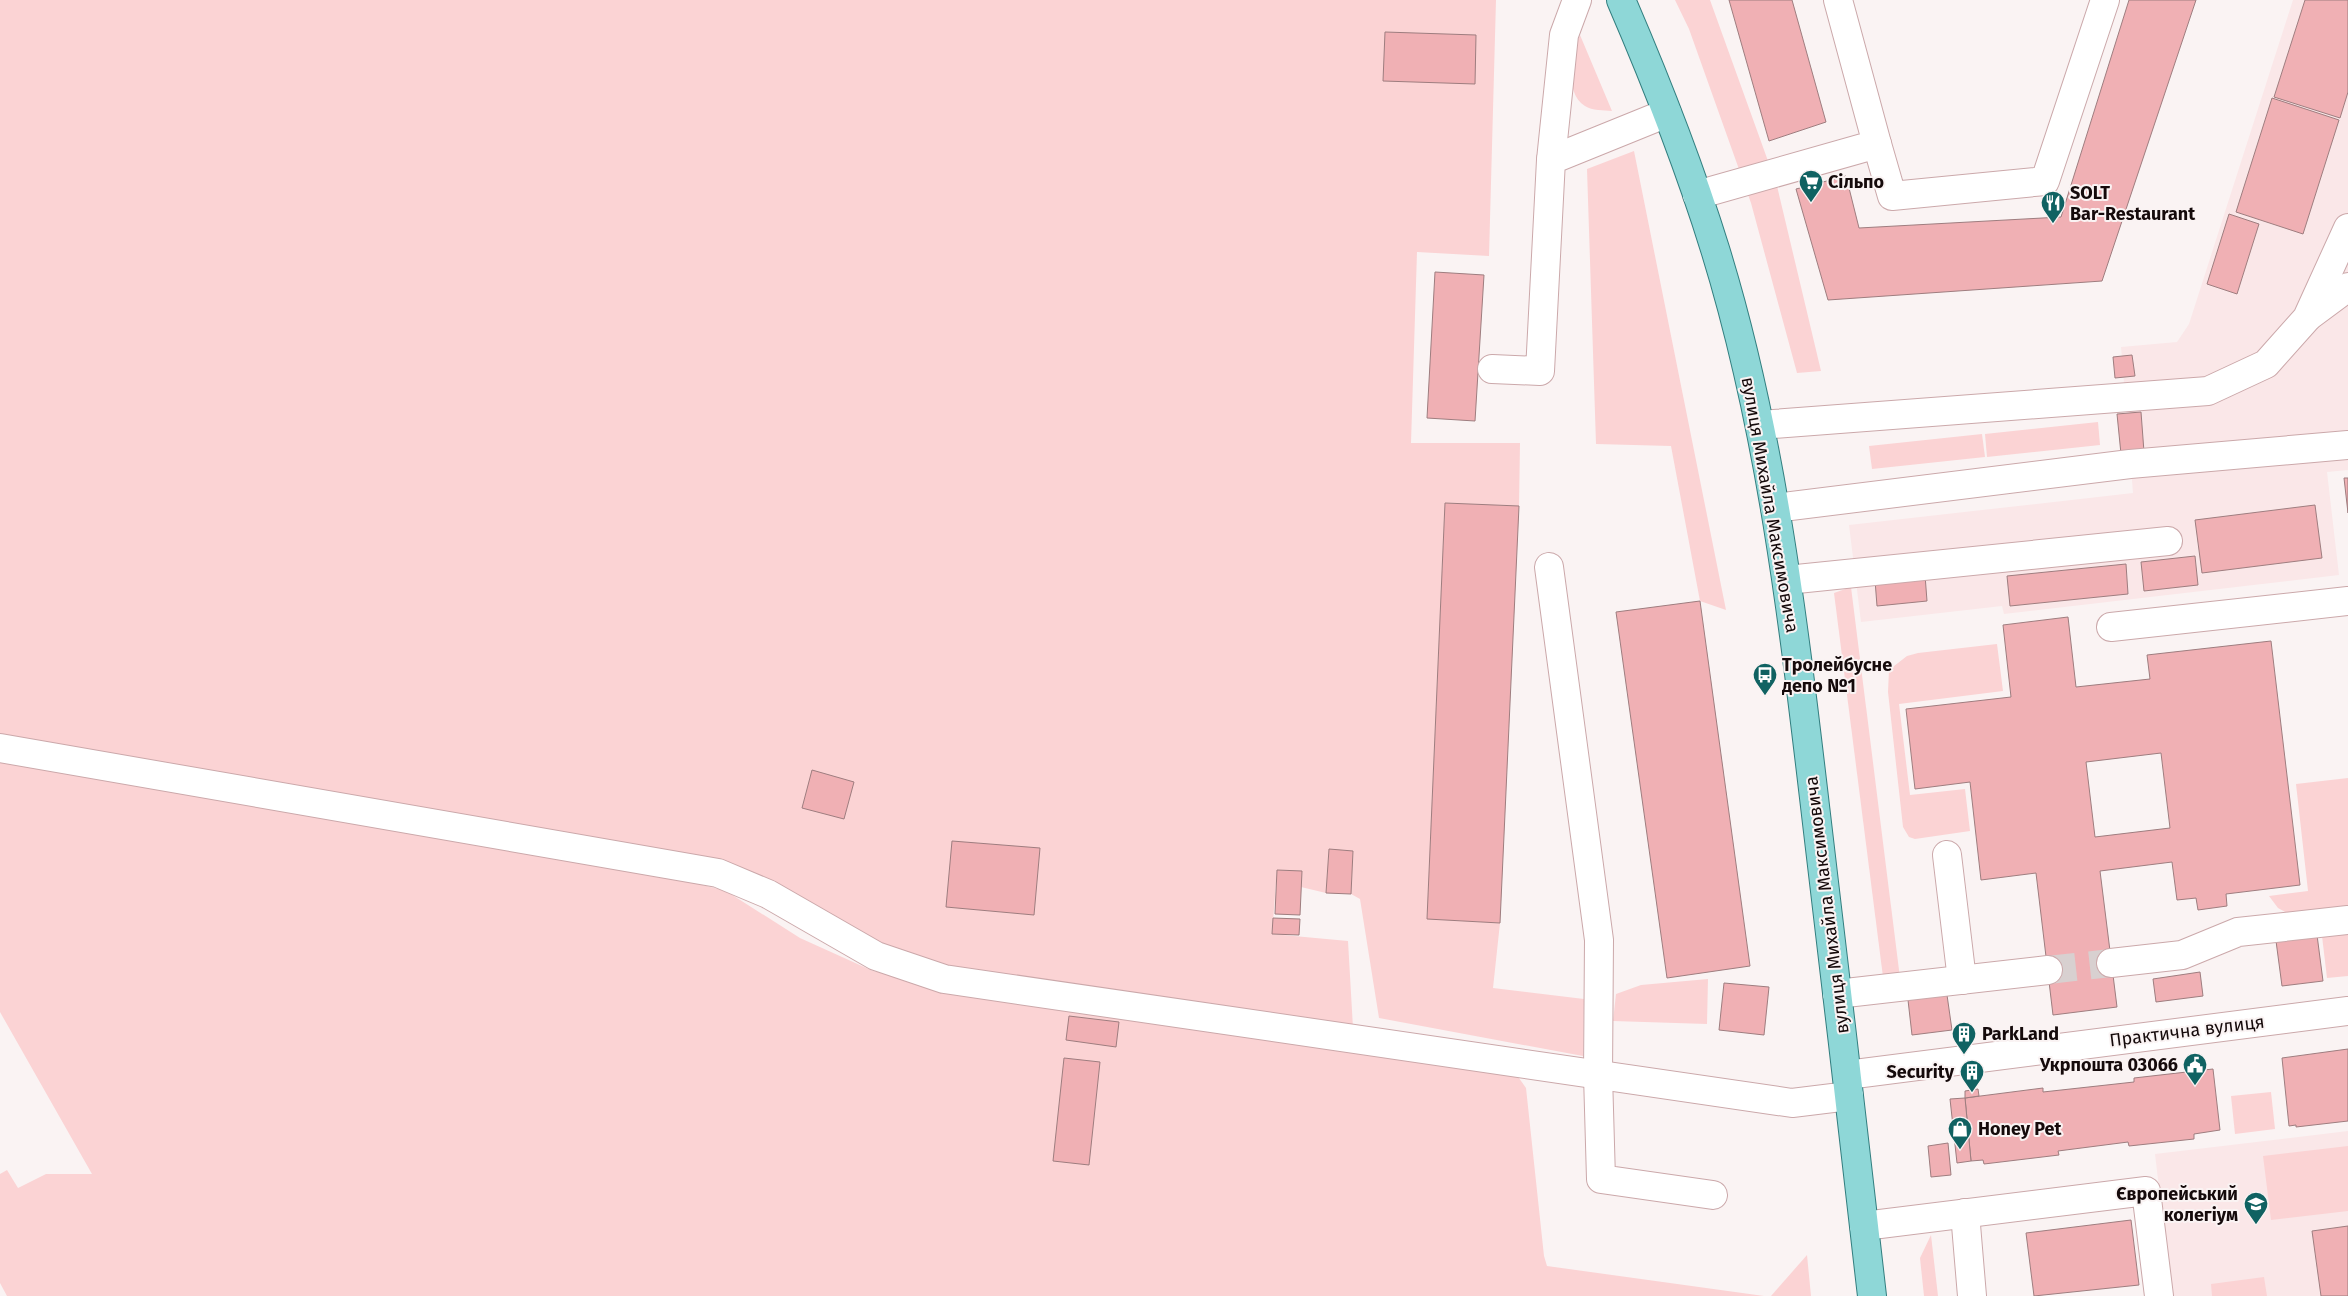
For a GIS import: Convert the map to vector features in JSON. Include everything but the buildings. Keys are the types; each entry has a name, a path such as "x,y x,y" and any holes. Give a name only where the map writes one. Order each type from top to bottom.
{"main road":[{"name":"вулиця Михайла Максимовича","path":"1621,0 1667,113 1716,250 1760,425 1787,580 1872,1296"}],"street":[{"path":"1492,369 1540,371 1552,160 1564,35 1578,0"},
{"path":"1838,0 1892,196 2045,182 2105,0"},
{"path":"1552,160 1667,113"},
{"path":"1697,195 1877,144"},
{"path":"2307,318 2348,228"},
{"path":"1760,425 2208,391 2266,364 2307,318 2348,287"},
{"path":"1775,508 2130,464 2348,445"},
{"path":"1787,580 2168,541"},
{"path":"1549,567 1599,940 1598,1075 1601,1179 1713,1195"},
{"path":"2110,627 2348,601"},
{"name":"Практична вулиця","path":"0,748 718,873 768,894 876,956 944,979 1792,1103 1848,1085 2348,1011"},
{"path":"1947,855 1962,980"},
{"path":"2111,963 2182,955 2238,932 2348,920"},
{"path":"1837,994 2048,970"},
{"path":"1864,1226 2146,1191 2159,1296"},
{"path":"1965,1213 1972,1296"}],"shaded area":[{"path":"0,0 1496,0 1489,256 1417,252 1411,443 1520,443 1519,506 1445,503 1427,919 1500,923 1493,988 1584,999 1583,1056 1379,1018 1360,899 1351,894 1353,851 1329,850 1326,893 1301,887 1302,871 1277,870 1272,934 1348,941 1353,1028 941,969 879,947 775,885 675,878 726,891 800,938 873,971 1045,1004 1514,1071 1526,1088 1544,1256 1547,1266 1764,1296 7,1296 0,1283 0,1174 7,1170 18,1188 46,1174 92,1174 0,1012"},
{"path":"1675,0 1710,0 1777,186 1821,371 1797,373 1751,203 1689,29"},
{"path":"2293,0 2348,0 2348,470 2327,472 2339,575 2004,614 2002,606 1861,622 1849,525 2133,493 2121,347 2177,342 2189,324"},
{"path":"1580,35 1612,111 1588,108 1578,100 1574,92 1571,72 1572,62"},
{"path":"1634,151 1726,610 1700,601 1671,446 1596,444 1587,169"},
{"path":"2098,422 2100,445 1987,457 1985,434"},
{"path":"1982,434 1985,457 1872,469 1869,446"},
{"path":"1851,587 1900,978 1883,977 1834,593"},
{"path":"1997,644 2003,691 1899,704 1910,795 1965,789 1970,831 1915,839 1909,837 1903,827 1888,692 1889,670 1907,656 1918,653"},
{"path":"2348,778 2348,906 2289,914 2278,908 2269,896 2308,891 2296,784"},
{"path":"2348,932 2348,976 2327,978 2322,936"},
{"path":"1708,979 1707,1024 1613,1021 1616,994 1641,985"},
{"path":"2271,1092 2275,1129 2235,1134 2231,1096"},
{"name":"Європейський колегіум","path":"2348,1131 2348,1296 2172,1296 2155,1154"},
{"path":"2348,1146 2348,1211 2271,1220 2263,1156"},
{"path":"1931,1235 1938,1296 1924,1296 1920,1258"},
{"path":"1807,1255 1811,1296 1771,1296"},
{"path":"2264,1277 2267,1296 2212,1296 2211,1284"}],"tunnel":[{"path":"2048,970 2111,963"}],"place":[{"name":"Сільпо","path":"1811,203"},
{"name":"SOLT Bar-Restaurant","path":"2053,224"},
{"name":"Тролейбусне депо №1","path":"1765,696"},
{"name":"ParkLand","path":"1964,1055"},
{"name":"Укрпошта 03066","path":"2195,1086"},
{"name":"Security","path":"1972,1093"},
{"name":"Honey Pet","path":"1960,1150"},
{"name":"Європейський колегіум","path":"2256,1225"}]}
